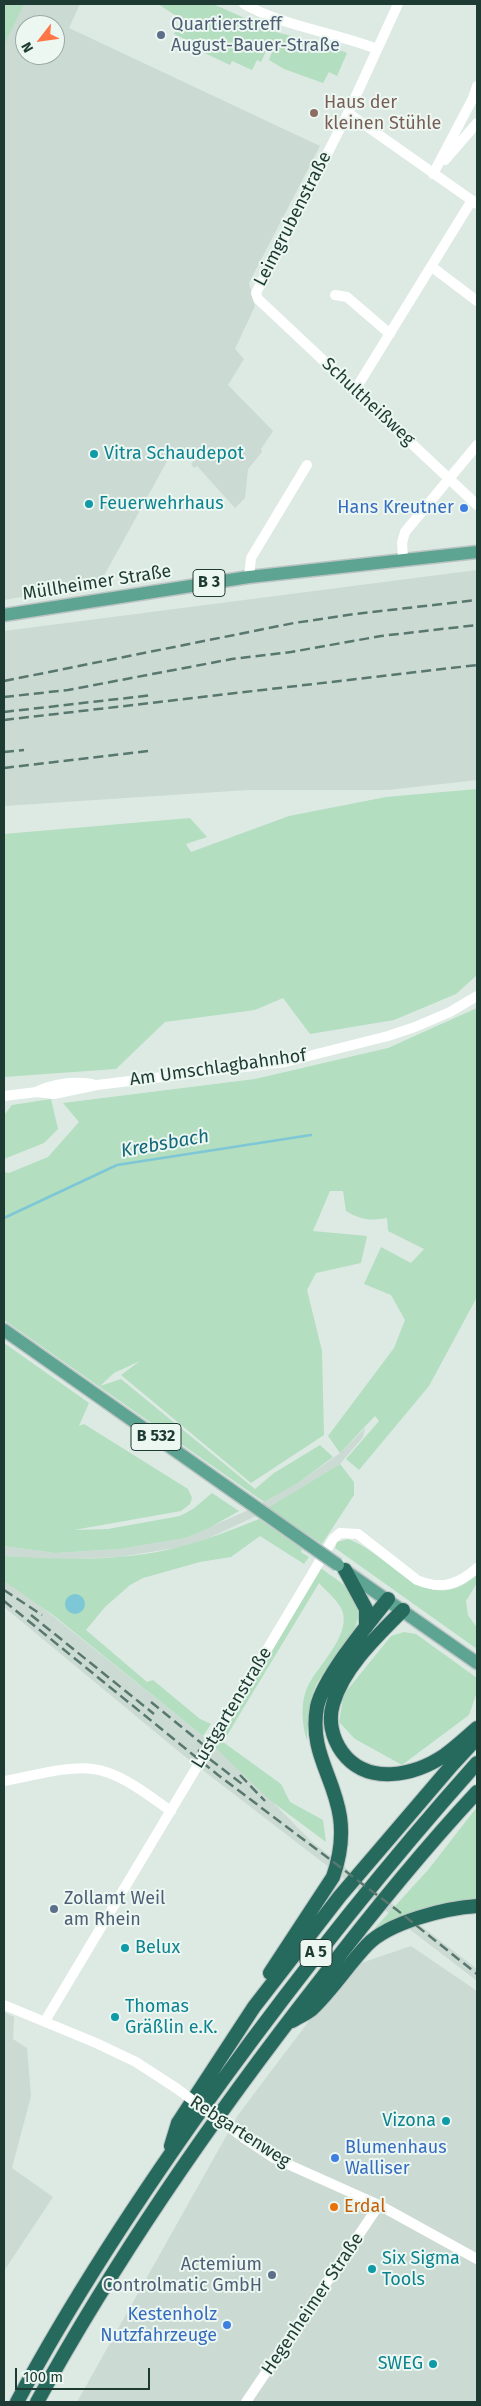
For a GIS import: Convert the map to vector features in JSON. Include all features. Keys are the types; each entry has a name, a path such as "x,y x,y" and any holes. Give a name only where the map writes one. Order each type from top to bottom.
{"highway":[{"path":"342,1568 366,1609 366,1627"},
{"path":"254,2006 257,1993 333,1876 339,1859 342,1838 340,1816 317,1748 318,1706 326,1684 388,1599"},
{"path":"402,1610 367,1648 335,1696 331,1718 338,1747 350,1761 359,1767 384,1775 396,1774 409,1772 444,1755 477,1728"},
{"path":"169,2155 178,2122 254,2006 340,1896 477,1738"},
{"name":"A 5","path":"17,2402 45,2350 111,2242 169,2155 291,1986 338,1925 477,1763"},
{"name":"A 5","path":"37,2402 97,2299 199,2144 285,2025 377,1907 477,1792"},
{"path":"285,2025 311,2010 369,1943 402,1924 422,1916 463,1907 477,1906"}],"main road":[{"name":"B 3","path":"403,558 477,552"},
{"name":"Müllheimer Straße","path":"4,615 249,577 403,558"},
{"name":"B 532","path":"4,1330 477,1663"}],"street":[{"path":"244,4 278,19 348,37 377,49"},
{"name":"Leimgrubenstraße","path":"258,299 257,288 348,113 398,4"},
{"path":"433,174 473,98 477,86"},
{"path":"348,113 475,202 355,390"},
{"path":"433,174 477,123"},
{"path":"432,267 477,301"},
{"path":"335,295 347,297 390,334"},
{"name":"Schultheißweg","path":"258,299 477,505"},
{"path":"403,558 402,543 405,532 477,445"},
{"path":"249,577 251,558 308,465"},
{"name":"Am Umschlagbahnhof","path":"4,1096 37,1092 54,1094 97,1085 285,1062 415,1028 450,1012 477,996"},
{"name":"Lustgartenstraße","path":"45,2021 333,1539 340,1533 358,1534 417,1580 428,1585 440,1587 451,1585 461,1581 477,1568"},
{"path":"4,1780 93,1768 129,1782 171,1811"},
{"name":"Rebgartenweg","path":"4,2005 45,2021 136,2062 274,2158 379,2205 477,2259"},
{"name":"Hegenheimer Straße","path":"246,2402 379,2205"}],"shaded area":[{"path":"4,4 80,4 69,28 320,146 249,283 255,306 235,349 244,359 228,385 273,431 261,449 262,452 248,469 245,498 235,508 197,466 194,468 191,464 193,462 179,447 171,454 100,583 4,600"},
{"path":"477,570 477,780 388,790 248,790 4,806 4,631"},
{"path":"365,1428 363,1437 340,1464 258,1515 209,1538 182,1547 119,1557 56,1560 4,1556 4,1546 55,1553 119,1549 185,1538 253,1508 298,1483 340,1453"},
{"path":"4,1577 203,1736 239,1768 312,1842 477,1969 477,1981 183,1755 4,1607"},
{"path":"411,1946 477,1991 477,2402 77,2402 238,2115 324,2001 361,1963"},
{"path":"4,2012 14,2017 13,2039 27,2048 31,2096 12,2168 53,2197 4,2271"}],"green space":[{"path":"4,4 24,4 19,15 15,15 15,22 4,45"},
{"path":"158,4 213,4 276,32 330,46 347,53 337,76 329,72 323,83 284,69 269,60 274,47 267,49 261,62 257,60 252,70 232,61 230,65 192,47 193,43 174,34 181,19"},
{"path":"477,789 477,975 456,994 394,1020 310,1034 283,998 255,1010 165,1022 116,1069 4,1077 4,834 190,818 207,837 186,844 191,852 289,816 386,797"},
{"path":"477,1008 477,1297 429,1386 359,1470 346,1459 379,1421 375,1416 340,1453 328,1436 394,1348 405,1320 391,1295 364,1284 381,1247 411,1263 424,1249 388,1231 387,1218 366,1219 346,1211 343,1191 330,1191 313,1231 367,1236 361,1263 316,1273 307,1290 322,1351 324,1435 251,1483 121,1375 140,1361 114,1373 100,1386 121,1379 255,1489 274,1473 320,1445 333,1457 298,1483 264,1502 4,1320 4,1172 9,1173 48,1157 79,1122 63,1103 255,1079 388,1048"},
{"path":"51,1099 58,1129 44,1143 4,1159 4,1115 12,1105"},
{"path":"4,1343 89,1403 79,1426 84,1424 188,1489 192,1498 190,1504 181,1511 74,1530 108,1529 180,1516 193,1509 212,1493 239,1511 209,1528 185,1538 119,1549 55,1553 4,1546"},
{"path":"340,1464 354,1482 354,1495 322,1544 268,1508"},
{"path":"259,1519 302,1549 301,1552 309,1557 304,1564 260,1536 231,1557 200,1562 143,1578 130,1585 105,1607 86,1630 147,1682 153,1680 200,1719 211,1724 203,1736 53,1615 4,1581 4,1556 71,1559 140,1555 193,1543"},
{"path":"348,1539 364,1547 410,1580 426,1588 442,1590 459,1587 477,1574 477,1583 466,1601 468,1615 477,1628 477,1649 335,1548 337,1542"},
{"path":"321,1568 350,1592 358,1609 353,1633 315,1688 310,1707 307,1741 302,1715 305,1694 312,1679 337,1642 344,1622 342,1609 319,1583 223,1742 281,1784 290,1802 323,1820 326,1842 271,1801 215,1747"},
{"path":"404,1632 416,1634 477,1678 477,1692 469,1715 402,1765 355,1739 339,1722 344,1694 391,1636"},
{"path":"477,1807 477,1903 372,1934 373,1930 428,1870"}],"water":[{"path":"71,1594 79,1594 85,1600 85,1608 79,1614 71,1614 65,1608 65,1600"}],"waterway":[{"name":"Krebsbach","path":"4,1218 117,1165 311,1135"}],"railway":[{"path":"4,681 294,623 477,600"},
{"path":"4,697 68,690 232,659 291,652 381,636 477,625"},
{"path":"4,720 477,665"},
{"path":"4,712 153,695"},
{"path":"4,752 24,750"},
{"path":"4,768 149,751"},
{"path":"4,1590 42,1615"},
{"path":"4,1601 218,1775 397,1910 477,1974"},
{"path":"31,1615 154,1714"},
{"path":"151,1702 211,1751"},
{"path":"198,1750 242,1784"},
{"path":"240,1775 265,1801"}],"place":[{"name":"Quartierstreff August-Bauer-Straße","path":"161,35"},
{"name":"Haus der kleinen Stühle","path":"314,113"},
{"name":"Vitra Schaudepot","path":"94,454"},
{"name":"Feuerwehrhaus","path":"89,504"},
{"name":"Hans Kreutner","path":"464,508"},
{"name":"Zollamt Weil am Rhein","path":"54,1909"},
{"name":"Belux","path":"125,1948"},
{"name":"Thomas Gräßlin e.K.","path":"115,2017"},
{"name":"Vizona","path":"446,2121"},
{"name":"Blumenhaus Walliser","path":"335,2158"},
{"name":"Erdal","path":"334,2207"},
{"name":"Six Sigma Tools","path":"372,2269"},
{"name":"Actemium Controlmatic GmbH","path":"272,2275"},
{"name":"Kestenholz Nutzfahrzeuge","path":"227,2325"},
{"name":"SWEG","path":"433,2364"}]}
